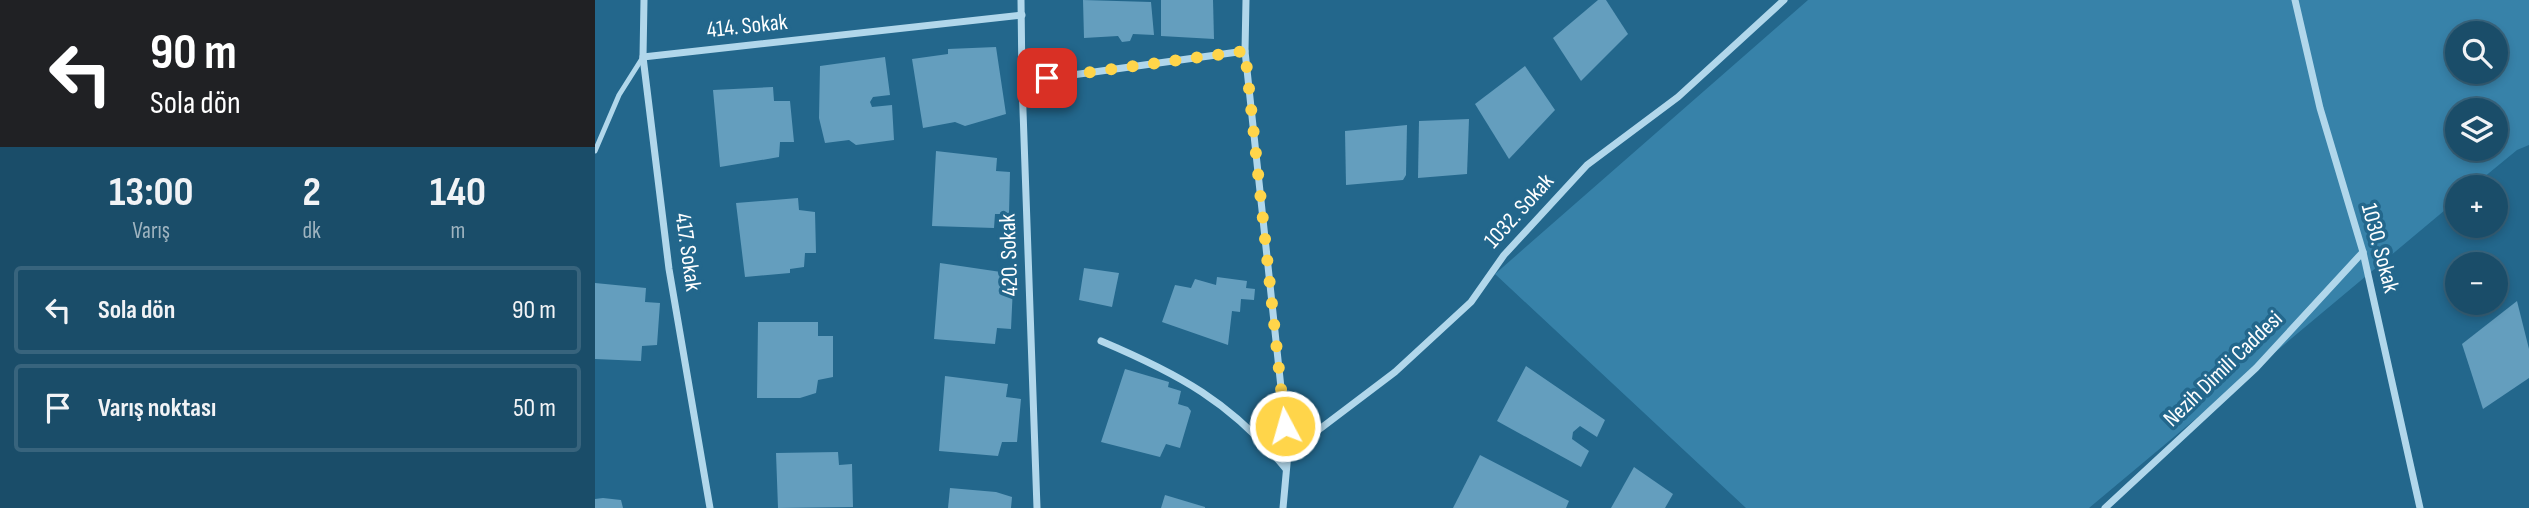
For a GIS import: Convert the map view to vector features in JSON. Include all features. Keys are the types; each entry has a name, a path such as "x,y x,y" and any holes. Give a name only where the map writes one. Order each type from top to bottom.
{"street":[{"name":"417. Sokak","path":"644,0 643,57 670,269 709,508"},
{"name":"420. Sokak","path":"1021,0 1037,508"},
{"path":"1246,0 1245,51 1288,453 1283,508"},
{"name":"1032. Sokak","path":"1288,453 1404,363 1471,302 1504,255 1587,165 1678,97 1784,0"},
{"name":"1030. Sokak","path":"2295,0 2320,108 2363,252 2420,508"},
{"name":"414. Sokak","path":"643,57 1022,15"},
{"path":"1022,82 1245,51"},
{"name":"Nezih Dimili Caddesi","path":"2105,508 2256,368 2363,252"},
{"path":"1101,341 1148,361 1194,386 1247,425 1286,469"}],"lane":[{"path":"595,151 619,95 643,57"}],"shaded area":[{"path":"1808,0 2529,0 2529,145 2508,157 2508,98 2445,98 2445,161 2504,161 2487,175 2445,175 2445,210 2089,508 1746,508 1495,274"}],"building":[{"path":"1083,0 1151,2 1154,35 1133,34 1130,41 1122,42 1118,36 1084,38"},
{"path":"1161,0 1213,0 1214,39 1161,36"},
{"path":"1598,0 1606,0 1628,34 1581,81 1553,38"},
{"path":"996,47 1006,114 965,126 955,122 923,128 912,59 948,54 948,49"},
{"path":"885,57 890,95 873,97 870,102 872,107 892,105 894,140 856,145 849,140 825,143 819,118 820,66"},
{"path":"1525,66 1555,110 1509,159 1475,104"},
{"path":"773,87 774,101 790,101 794,142 780,142 779,157 720,167 713,90"},
{"path":"1469,119 1467,174 1418,178 1419,121"},
{"path":"1407,125 1406,175 1403,180 1346,185 1345,131"},
{"path":"936,151 997,158 996,171 1010,172 1009,214 995,214 994,228 932,226"},
{"path":"798,198 799,210 815,212 816,253 805,253 804,267 790,269 790,273 745,277 736,203"},
{"path":"940,263 1001,272 999,285 1013,286 1011,329 997,328 995,344 934,339"},
{"path":"1084,268 1119,273 1112,307 1079,300"},
{"path":"1217,277 1247,281 1246,288 1255,289 1254,300 1241,299 1240,312 1232,311 1228,345 1162,322 1175,285 1191,288 1195,279 1216,285"},
{"path":"595,283 646,288 645,302 660,303 657,345 642,346 641,361 595,359"},
{"path":"2517,301 2529,349 2529,378 2483,409 2462,344 2499,315 2508,315 2508,308"},
{"path":"758,322 818,322 818,336 833,336 833,377 818,380 816,393 800,398 757,398"},
{"path":"1526,366 1605,420 1597,437 1580,426 1573,432 1572,439 1589,451 1581,467 1497,421"},
{"path":"1125,369 1169,382 1168,387 1181,391 1178,404 1191,411 1180,448 1166,444 1160,457 1101,442"},
{"path":"945,376 1008,384 1006,397 1021,399 1017,442 1002,442 998,456 939,451"},
{"path":"838,452 839,465 852,464 853,507 778,508 776,453"},
{"path":"1480,455 1569,501 1566,508 1453,508"},
{"path":"1634,467 1673,494 1665,508 1611,508"},
{"path":"950,488 996,492 1012,497 1011,508 948,508"},
{"path":"1165,495 1205,507 1205,508 1161,508"},
{"path":"595,499 621,500 623,508 595,508"}],"route":[{"path":"1047,78 1245,51 1285,426"}]}
